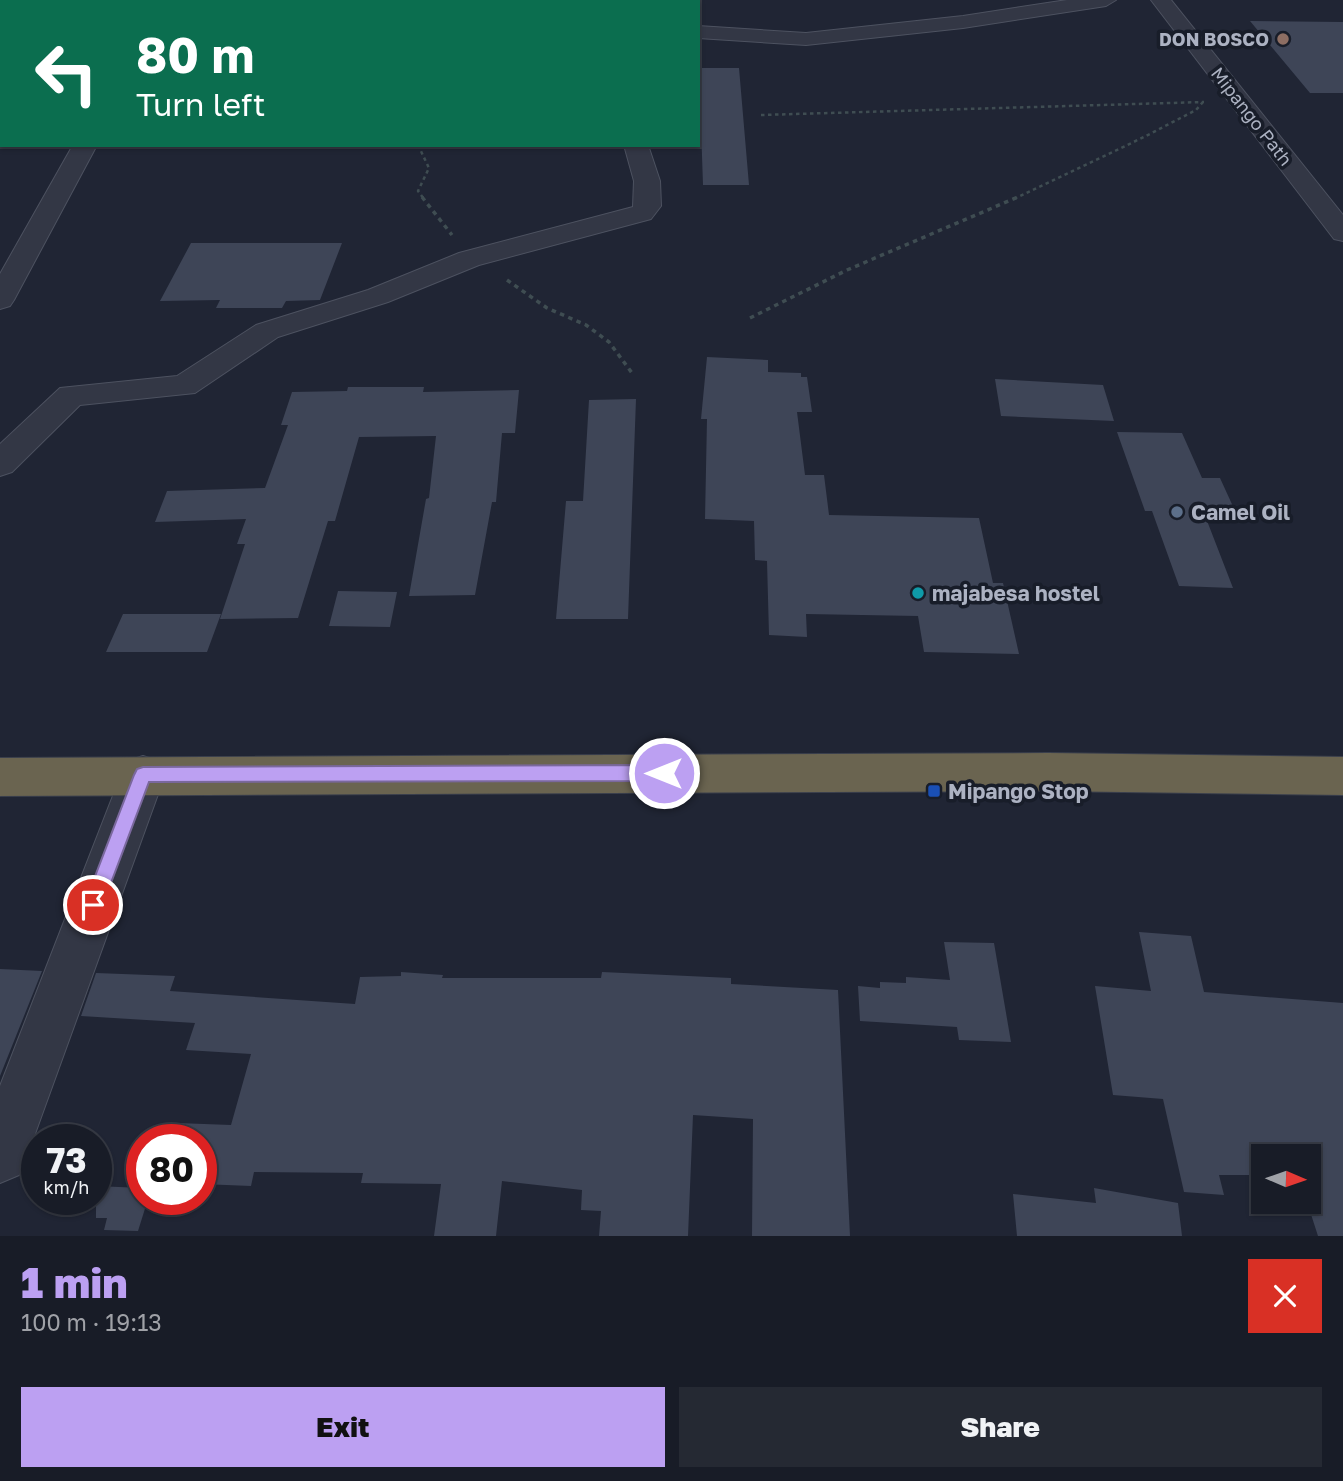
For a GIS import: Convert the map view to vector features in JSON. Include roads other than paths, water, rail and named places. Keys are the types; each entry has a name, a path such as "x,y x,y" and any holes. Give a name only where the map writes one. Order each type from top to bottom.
{"highway":[{"path":"0,777 1048,772 1343,776"}],"street":[{"path":"700,32 806,39 963,22 1106,0"},
{"name":"Mipango Path","path":"1161,0 1343,233"},
{"path":"0,300 84,147"},
{"path":"0,464 71,395 184,386 267,331 378,296 469,259 642,213 648,206 647,181 637,147"},
{"path":"0,1157 143,775"}],"place":[{"name":"DON BOSCO","path":"1283,39"},
{"name":"Camel Oil","path":"1177,512"},
{"name":"majabesa hostel","path":"918,593"},
{"name":"Mipango Stop","path":"934,791"}]}
